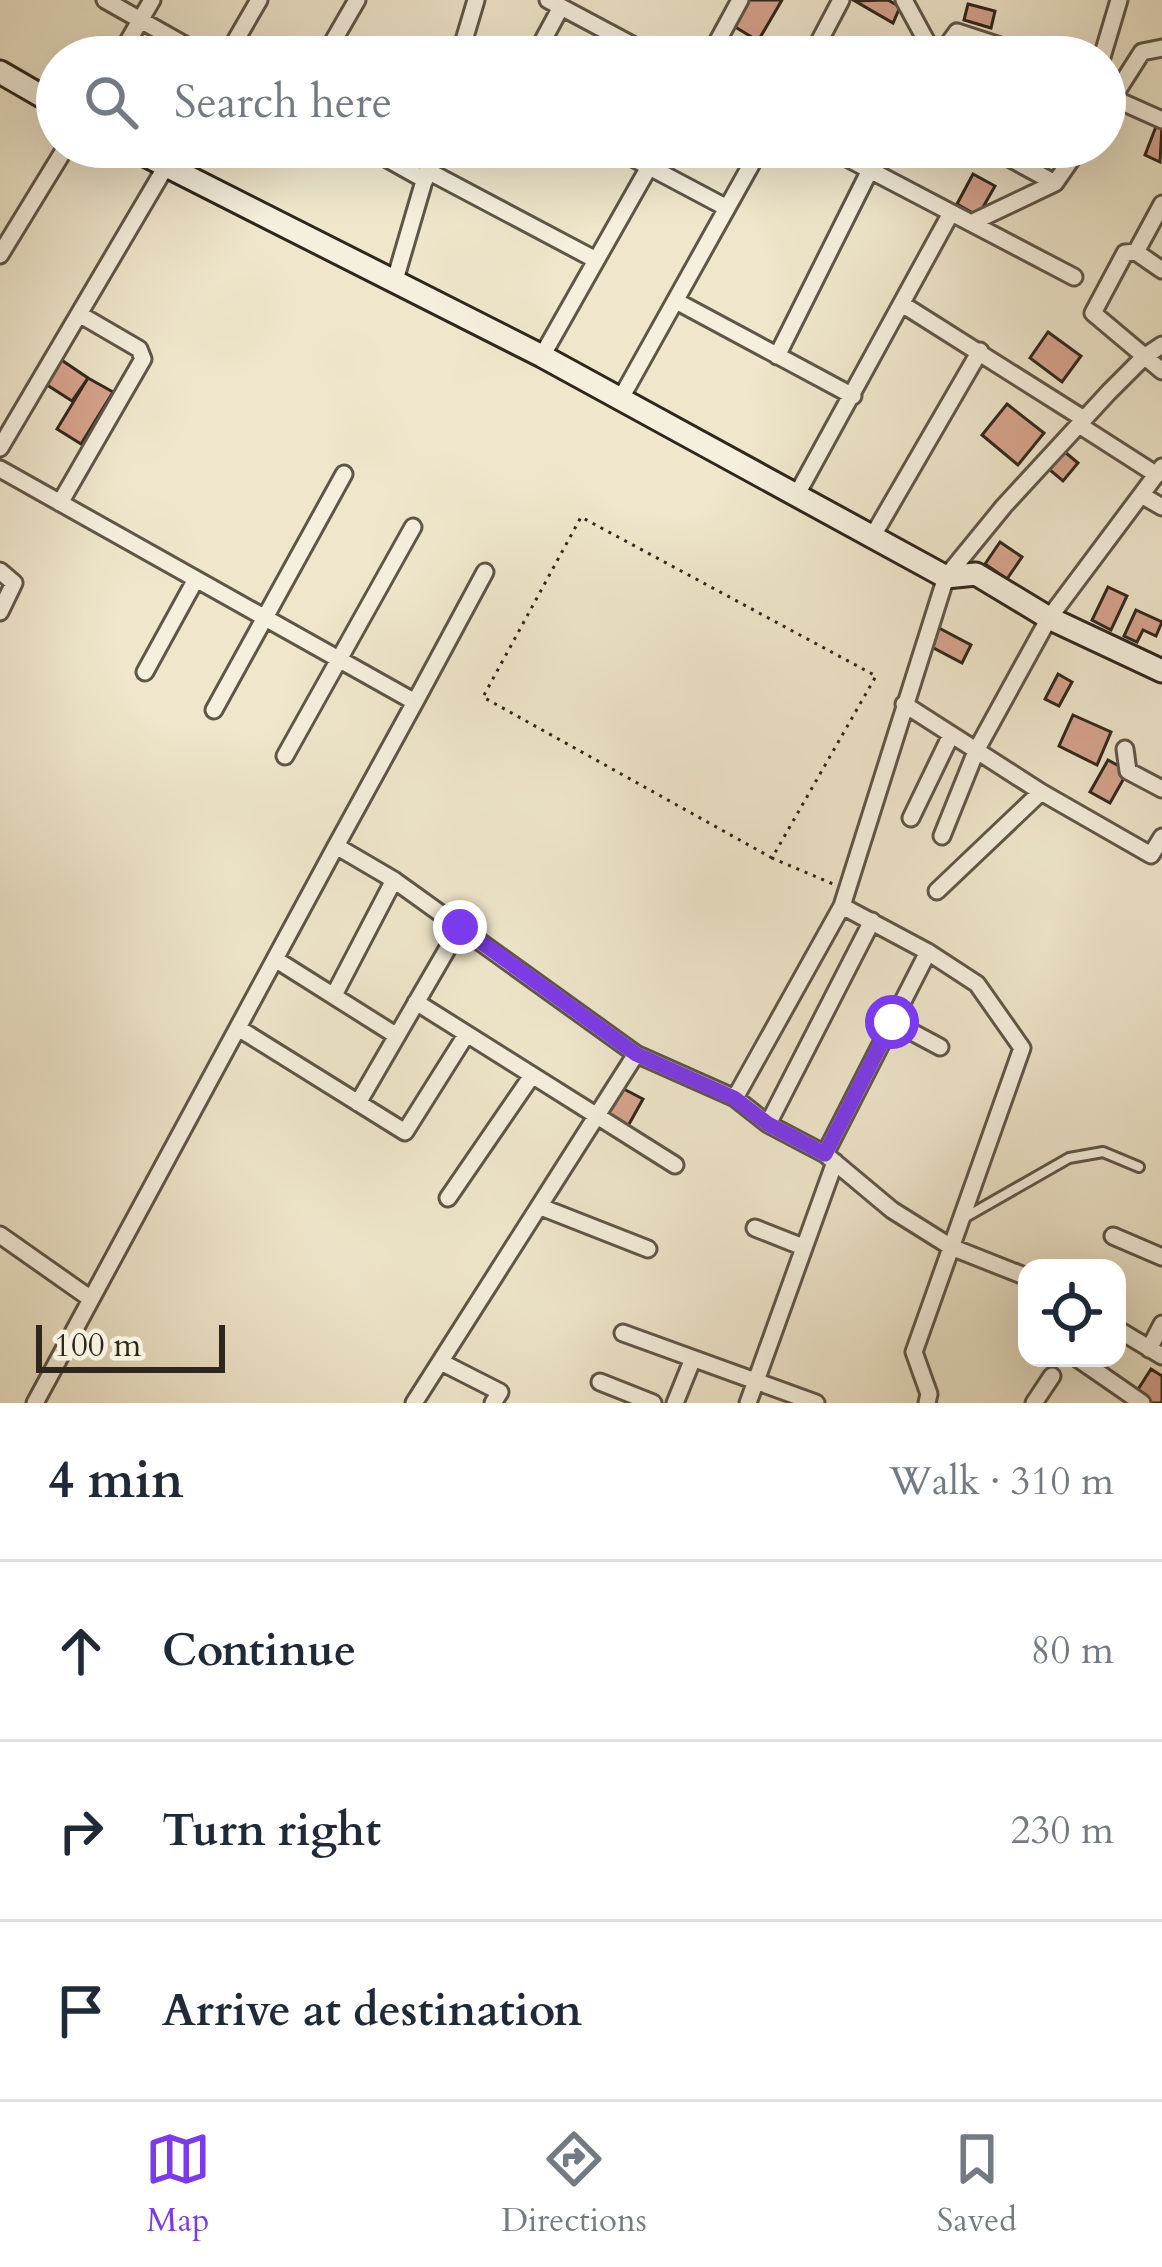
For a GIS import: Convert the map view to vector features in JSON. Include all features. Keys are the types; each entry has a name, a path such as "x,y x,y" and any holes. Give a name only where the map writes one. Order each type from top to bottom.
{"main road":[{"path":"0,72 36,93"},
{"path":"165,168 542,356 946,577 976,574 1049,618 1162,671"}],"street":[{"path":"106,0 169,36"},
{"path":"131,36 152,0"},
{"path":"238,36 259,0"},
{"path":"336,36 357,0"},
{"path":"720,36 738,0"},
{"path":"825,36 841,0"},
{"path":"904,0 925,36"},
{"path":"1108,36 1119,0"},
{"path":"464,36 473,1"},
{"path":"542,36 554,3 616,36"},
{"path":"1126,74 1142,52 1162,48"},
{"path":"1126,102 1162,120"},
{"path":"0,255 53,168"},
{"path":"0,448 165,168"},
{"path":"409,168 596,260"},
{"path":"395,280 428,168"},
{"path":"542,356 648,168"},
{"path":"651,168 727,208"},
{"path":"621,398 749,168"},
{"path":"867,168 1074,277"},
{"path":"1028,168 1055,183"},
{"path":"971,223 1055,183 1065,168"},
{"path":"778,356 870,170"},
{"path":"1136,252 1162,204"},
{"path":"796,496 951,213"},
{"path":"1162,269 1136,252 1125,253 1093,313 1162,371"},
{"path":"676,302 853,396"},
{"path":"902,304 1160,471 1049,618 977,749 942,836"},
{"path":"60,503 143,359 140,349 79,314"},
{"path":"734,1098 844,897 946,577 1082,422 1162,344"},
{"path":"871,539 980,351"},
{"path":"0,470 415,702"},
{"path":"214,710 344,474"},
{"path":"1143,496 1162,507"},
{"path":"285,756 412,526"},
{"path":"0,571 14,583 0,612"},
{"path":"35,1403 485,572"},
{"path":"145,672 196,579"},
{"path":"904,704 1040,792 1151,855 1162,837"},
{"path":"911,818 951,735"},
{"path":"1125,749 1128,771 1162,788"},
{"path":"937,891 1040,792"},
{"path":"336,846 394,880 636,1054 734,1098 768,1124 830,1158 892,1210 951,1247 1018,1273"},
{"path":"334,995 394,880"},
{"path":"844,897 872,921 977,984 1022,1048 914,1352 929,1394 927,1403"},
{"path":"768,1124 872,921"},
{"path":"358,1103 460,927"},
{"path":"748,1403 830,1158 928,952"},
{"path":"275,959 397,1036"},
{"path":"416,1002 675,1165"},
{"path":"892,1022 940,1047"},
{"path":"238,1028 405,1132 466,1035"},
{"path":"414,1403 636,1054"},
{"path":"448,1198 531,1077"},
{"path":"541,1207 648,1249"},
{"path":"755,1228 803,1246"},
{"path":"0,1235 91,1299"},
{"path":"1113,1236 1162,1257"},
{"path":"1126,1334 1155,1352 1162,1324"},
{"path":"622,1333 816,1403"},
{"path":"675,1403 692,1361"},
{"path":"441,1362 500,1392 493,1403"},
{"path":"1090,1367 1142,1403"},
{"path":"1034,1403 1052,1376"},
{"path":"599,1382 653,1403"}],"lane":[{"path":"962,1218 1069,1158 1103,1152 1139,1166"}],"path":[{"path":"772,858 876,676 581,517 483,697 772,858 844,897"}],"building":[{"path":"746,0 782,0 761,36 750,36 732,25"},
{"path":"888,0 900,7 893,23 855,1"},
{"path":"968,4 995,11 991,28 964,20"},
{"path":"1157,124 1162,126 1160,162 1145,155"},
{"path":"973,174 995,186 978,216 957,204"},
{"path":"1048,332 1081,356 1062,382 1030,358"},
{"path":"60,359 88,378 72,401 44,383"},
{"path":"88,378 113,392 81,444 57,429"},
{"path":"1007,404 1044,433 1018,465 982,435"},
{"path":"1059,447 1078,463 1063,481 1044,465"},
{"path":"1000,542 1022,557 1007,579 985,564"},
{"path":"1108,587 1127,596 1111,630 1092,620"},
{"path":"1136,610 1162,622 1156,636 1143,630 1137,642 1124,636"},
{"path":"939,628 971,645 962,663 930,646"},
{"path":"1058,674 1072,682 1059,706 1045,699"},
{"path":"1073,715 1111,732 1097,765 1059,746"},
{"path":"1108,760 1128,771 1110,803 1090,792"},
{"path":"620,1087 643,1099 628,1126 606,1114"},
{"path":"1151,1369 1162,1376 1162,1403 1149,1403 1135,1394"}],"route":[{"path":"460,927 636,1054 734,1098 768,1124 825,1154 892,1022"}]}
